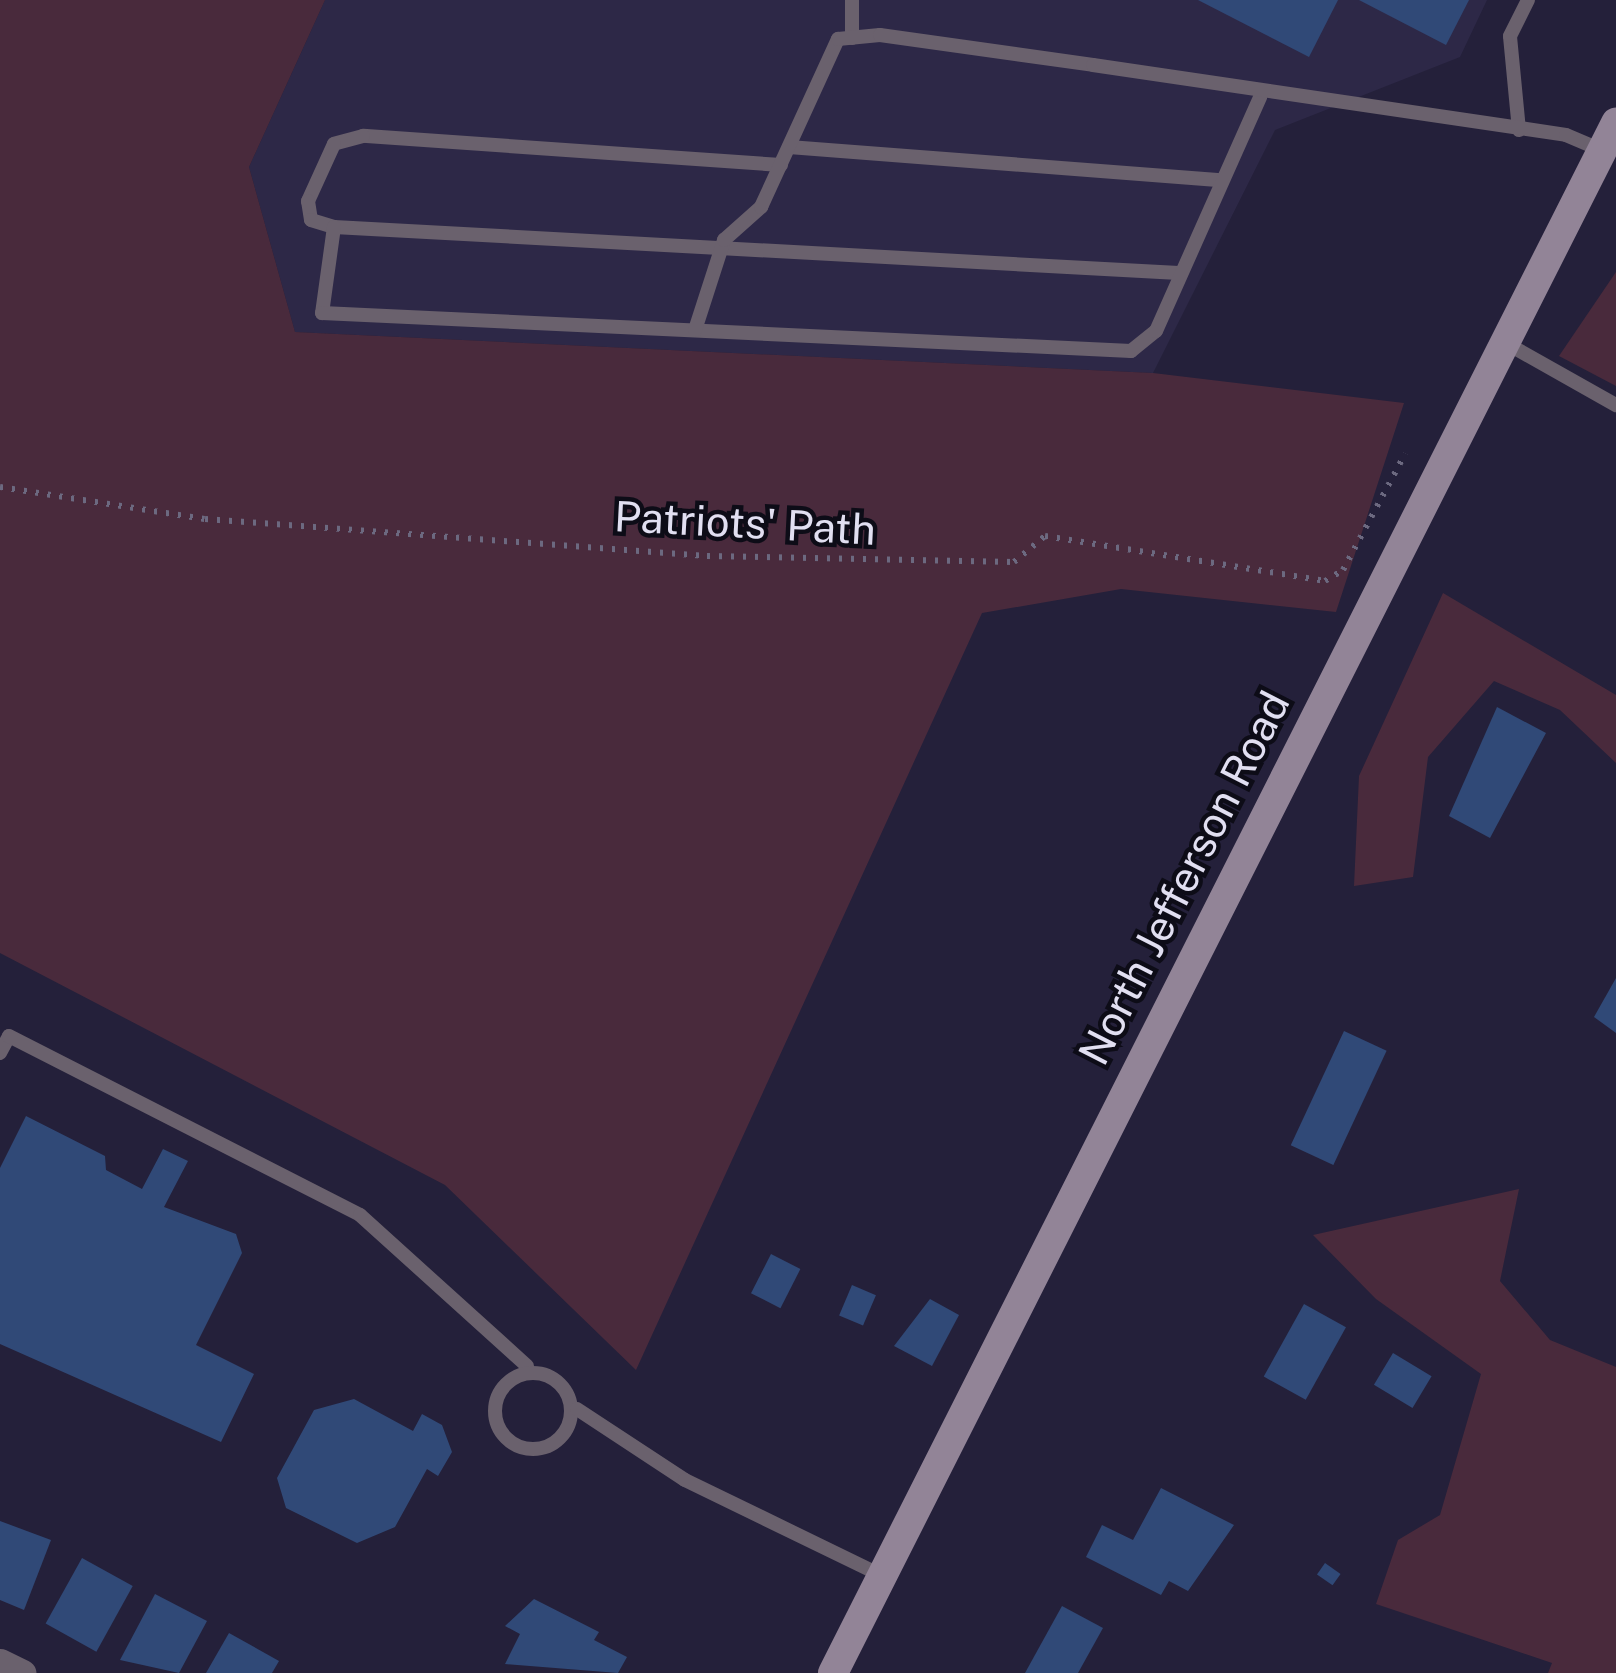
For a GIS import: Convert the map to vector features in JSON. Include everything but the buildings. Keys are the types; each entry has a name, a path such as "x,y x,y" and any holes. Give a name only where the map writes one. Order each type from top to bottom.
{"street":[{"name":"North Jefferson Road","path":"832,1673 1609,137"},
{"path":"0,1661 22,1673"}],"lane":[{"path":"852,0 852,38"},
{"path":"1519,130 1510,36 1528,0"},
{"path":"695,330 724,240 761,207 838,39 1519,130 1609,137"},
{"path":"334,227 322,313 1131,351 1156,331 1260,97"},
{"path":"781,165 363,136 334,144 318,169 311,220 334,227 724,240 1176,278"},
{"path":"789,147 1221,180"},
{"path":"1504,342 1616,405"},
{"path":"0,1053 4,1034 360,1215 578,1409 685,1480 880,1575"},
{"path":"526,1366 496,1397 506,1435 544,1447 578,1409"}],"path":[{"name":"Patriots' Path","path":"0,487 205,519 707,556 1014,562 1045,536 1324,580 1343,570 1405,454"}],"shaded area":[{"path":"0,0 325,0 249,167 295,332 1153,373 1404,403 1336,612 1121,589 982,613 636,1370 445,1185 0,953"},
{"path":"325,0 1487,0 1460,57 1275,130 1153,373 295,332 249,167"},
{"path":"1616,272 1616,386 1559,356"},
{"path":"1443,593 1616,695 1616,763 1560,710 1494,681 1428,757 1413,877 1354,886 1359,776"},
{"path":"1519,1189 1500,1281 1550,1340 1616,1367 1616,1673 1548,1673 1552,1663 1376,1604 1398,1540 1440,1515 1481,1374 1376,1299 1313,1235"}]}
